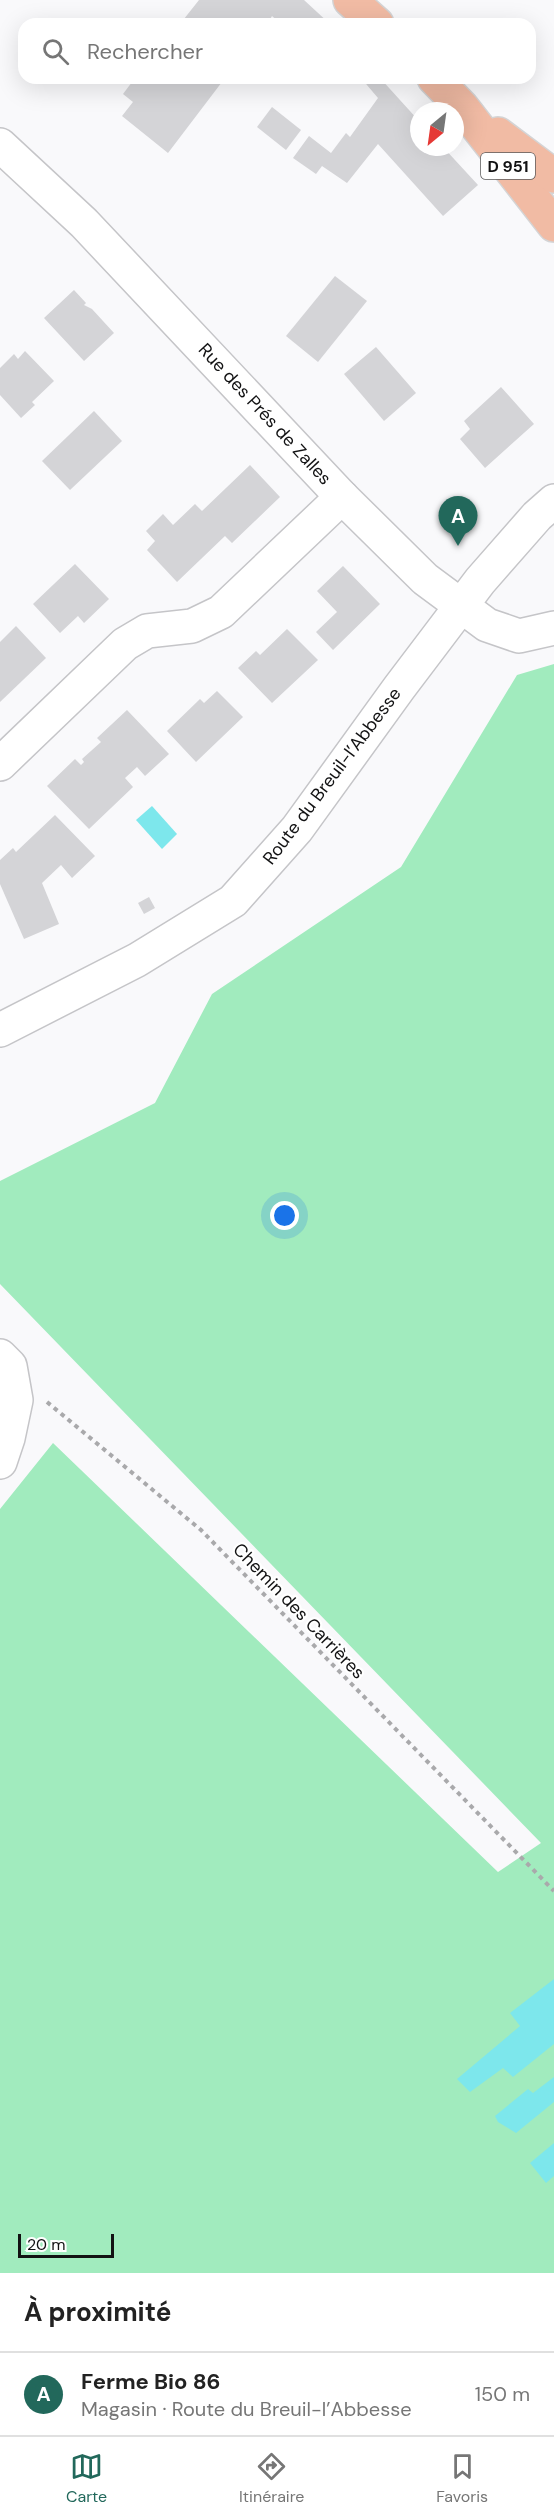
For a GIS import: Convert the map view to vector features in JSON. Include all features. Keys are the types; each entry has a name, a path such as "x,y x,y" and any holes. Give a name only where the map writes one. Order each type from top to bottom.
{"main road":[{"path":"350,0 370,18"},
{"name":"D 951","path":"440,84 457,102"},
{"name":"D 951","path":"464,108 554,176"},
{"name":"D 951","path":"464,110 554,225"}],"street":[{"name":"Rue des Prés de Zalles","path":"0,146 92,231 342,497 425,579 487,625 519,636 554,628"},
{"path":"0,764 125,644 147,631 192,626 221,612 342,497"},
{"name":"Route du Breuil-l’Abbesse","path":"0,1030 137,960 233,901 297,829 480,581 537,516 554,501"},
{"path":"0,1462 16,1400 5,1361"}],"path":[{"name":"Chemin des Carrières","path":"5,1361 51,1406 201,1530 554,1891"}],"green space":[{"path":"554,664 554,2273 0,2273 0,1509 53,1443 498,1872 541,1843 0,1284 0,1181 155,1103 212,994 401,867 517,675"}],"water":[{"path":"152,806 177,834 162,849 136,820"},
{"path":"554,1979 554,2044 513,2077 503,2068 470,2092 457,2079 520,2026 510,2013"},
{"path":"554,2077 554,2102 516,2133 498,2122 495,2116 528,2089 533,2093"},
{"path":"554,2143 554,2176 546,2183 530,2163"}],"building":[{"path":"199,0 304,0 324,18 274,18 272,16 271,18 185,18"},
{"path":"130,84 220,84 168,153 122,116 133,102 123,94"},
{"path":"366,84 385,84 410,111 410,156 451,156 478,185 443,216 378,144 347,183 322,166 316,174 293,158 309,136 331,153 346,133 350,137 378,98"},
{"path":"272,107 301,130 286,150 257,127"},
{"path":"335,276 367,301 318,362 286,336"},
{"path":"74,290 86,303 84,305 92,309 114,333 84,361 44,318"},
{"path":"376,347 416,393 384,421 344,374"},
{"path":"25,351 54,381 32,402 35,405 21,418 0,395 0,368 14,354 18,359"},
{"path":"501,387 534,424 485,468 460,439 470,429 464,421"},
{"path":"94,411 122,441 70,490 42,461"},
{"path":"250,465 280,497 232,543 225,536 177,582 147,550 155,541 146,531 163,514 173,525 195,504 202,511"},
{"path":"75,564 109,599 84,623 78,616 60,633 33,604"},
{"path":"343,566 380,604 333,650 316,632 337,612 317,591"},
{"path":"16,626 46,658 0,702 0,642"},
{"path":"287,629 318,660 272,703 238,668 256,651 260,655"},
{"path":"217,691 243,717 196,762 167,731 200,699 204,703"},
{"path":"127,710 169,754 145,776 137,767 125,778 133,787 89,829 47,786 75,759 81,765 84,762 82,759 101,742 97,738"},
{"path":"55,815 95,856 72,878 61,865 42,883 59,924 24,939 0,884 0,860 13,848 16,852"},
{"path":"149,897 155,908 144,914 138,903"}],"place":[{"name":"Ferme Bio 86","path":"458,546"}]}
